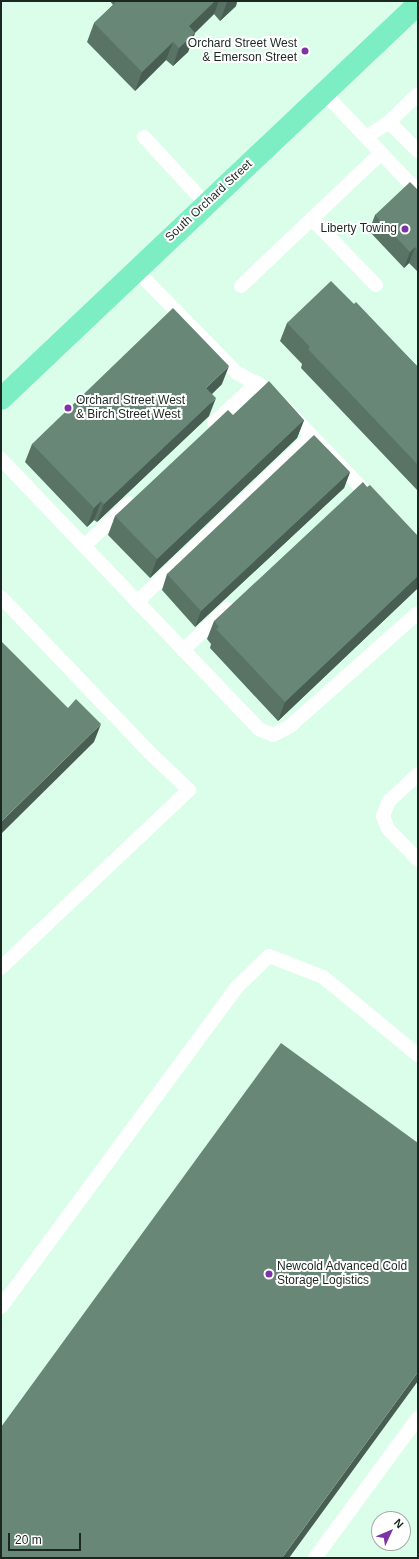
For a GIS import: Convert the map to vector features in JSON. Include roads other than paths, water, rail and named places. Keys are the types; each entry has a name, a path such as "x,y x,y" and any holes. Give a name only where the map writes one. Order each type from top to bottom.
{"main road":[{"name":"South Orchard Street","path":"1,399 418,4"}],"lane":[{"path":"324,93 418,192"},
{"path":"366,137 389,122 418,94"},
{"path":"389,122 418,151"},
{"path":"144,137 206,204"},
{"path":"241,286 381,153"},
{"path":"312,219 376,285"},
{"path":"136,270 237,373 267,389 380,508"},
{"path":"205,432 256,383"},
{"path":"138,602 312,436"},
{"path":"1,459 259,729 273,735 289,727 418,613"},
{"path":"348,496 359,486"},
{"path":"84,546 142,492"},
{"path":"1,597 149,752 189,790 1,968"},
{"path":"184,650 240,597"},
{"path":"418,774 389,802 383,816 388,829 418,860"},
{"path":"1,1307 236,988 269,956 323,977 418,1055"},
{"path":"316,1558 418,1418"}],"place":[{"name":"Orchard Street West & Emerson Street","path":"305,51"},
{"name":"Liberty Towing","path":"405,229"},
{"name":"Orchard Street West & Birch Street West","path":"68,408"},
{"name":"Newcold Advanced Cold Storage Logistics","path":"269,1274"}]}
